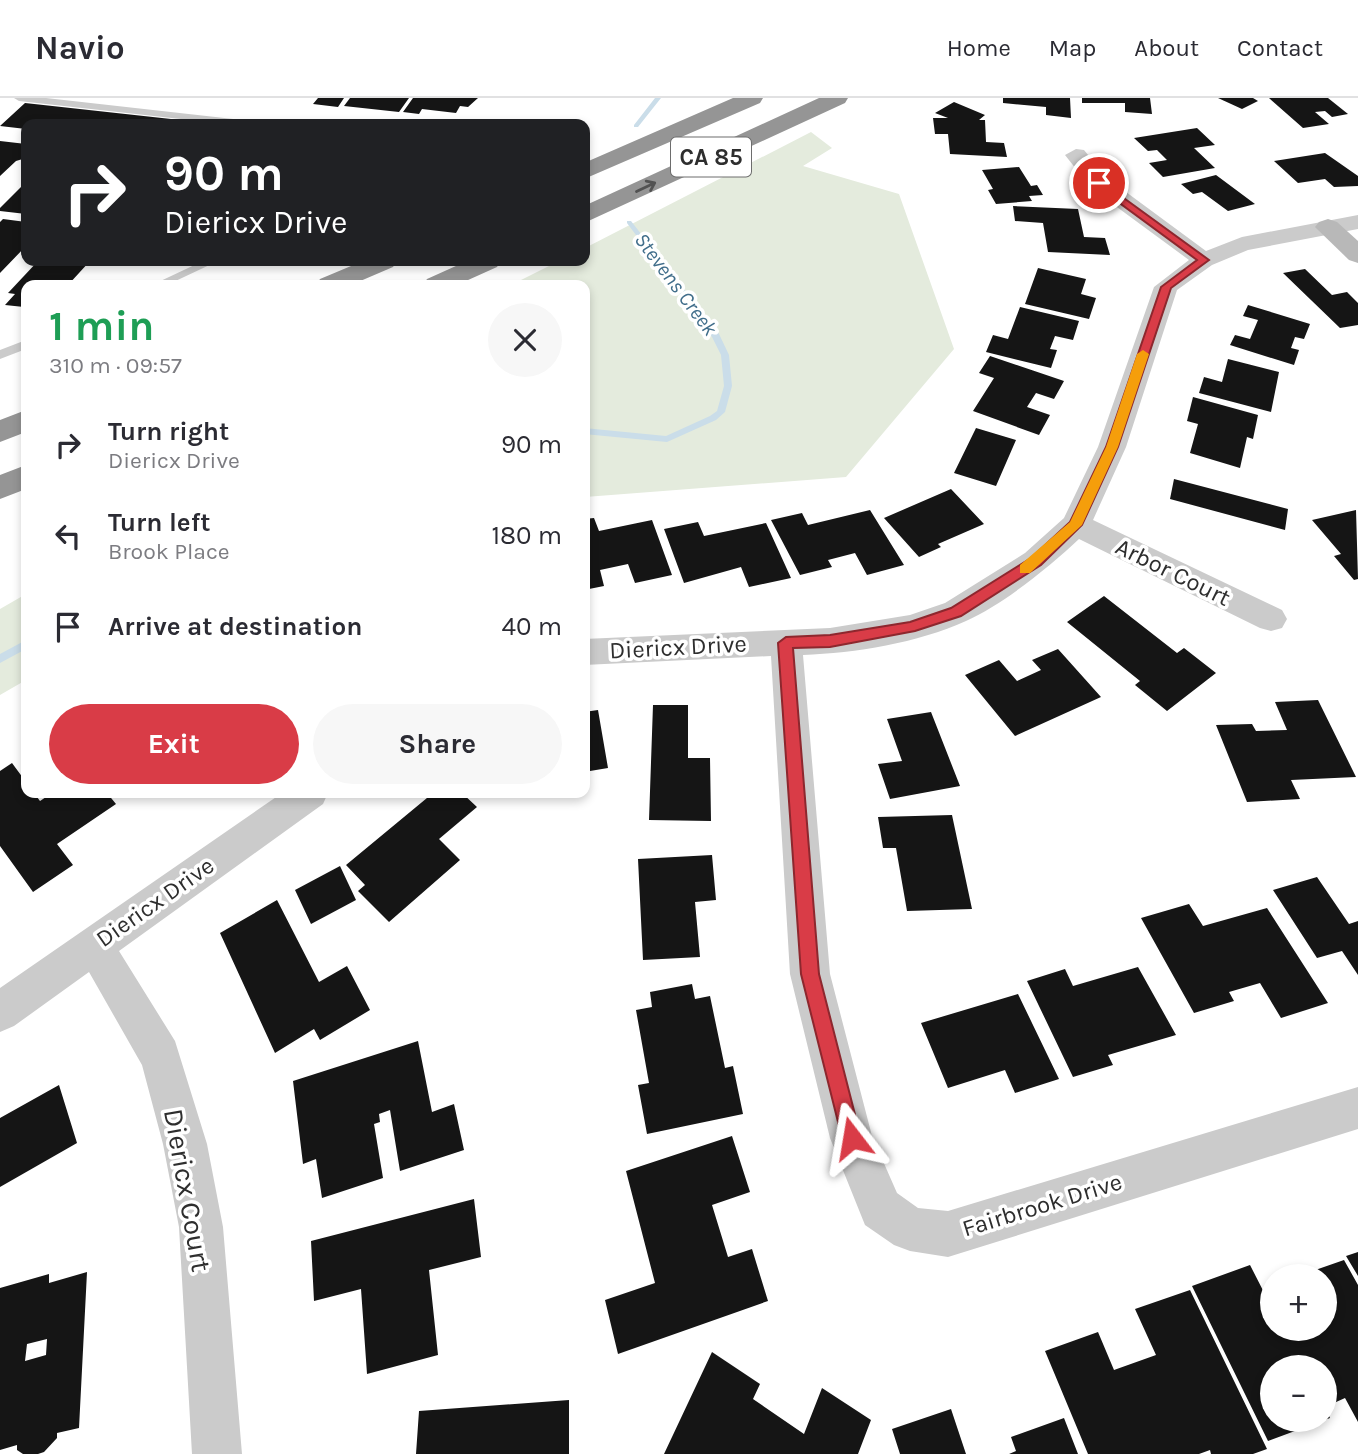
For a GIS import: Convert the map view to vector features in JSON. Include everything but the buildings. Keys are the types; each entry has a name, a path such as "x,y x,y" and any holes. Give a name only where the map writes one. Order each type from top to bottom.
{"highway":[{"name":"CA 85","path":"590,169 751,98"},
{"name":"CA 85","path":"590,213 836,98"},
{"path":"340,280 373,266"},
{"path":"447,280 477,266"},
{"path":"0,432 21,423"},
{"path":"0,488 21,478"}],"street":[{"path":"1076,155 1099,183 1204,260"},
{"name":"Diericx Drive","path":"590,651 830,641 910,627 956,612 1036,561 1076,525 1112,447 1166,287 1204,260 1242,244 1358,222"},
{"path":"1328,227 1358,255"},
{"name":"Arbor Court","path":"1076,525 1271,619"},
{"name":"Fairbrook Drive","path":"786,643 810,974 852,1138 881,1209 910,1229 948,1234 1358,1108"},
{"name":"Diericx Drive","path":"0,1012 303,798"},
{"name":"Diericx Court","path":"95,945 126,1003 160,1056 185,1143 201,1227 217,1454"}],"lane":[{"path":"19,98 206,119"},
{"path":"169,280 201,266"},
{"path":"0,355 21,346"}],"shaded area":[{"path":"811,132 832,148 803,166 899,194 954,349 846,477 590,497 590,280 521,280 549,266 590,266 590,245"},
{"path":"21,597 21,683 0,695 0,609"}],"waterway":[{"name":"Stevens Creek","path":"636,126 658,98"},
{"name":"Stevens Creek","path":"590,432 667,439 721,412 728,386 725,355 716,336 629,222"},
{"name":"Stevens Creek","path":"0,659 21,647"}],"slow traffic":[{"path":"1025,569 1076,525 1112,447 1143,354"}],"route":[{"path":"852,1138 810,974 791,680 786,643 830,641 910,627 956,612 1036,561 1076,525 1112,447 1166,287 1204,260 1099,183"}]}
